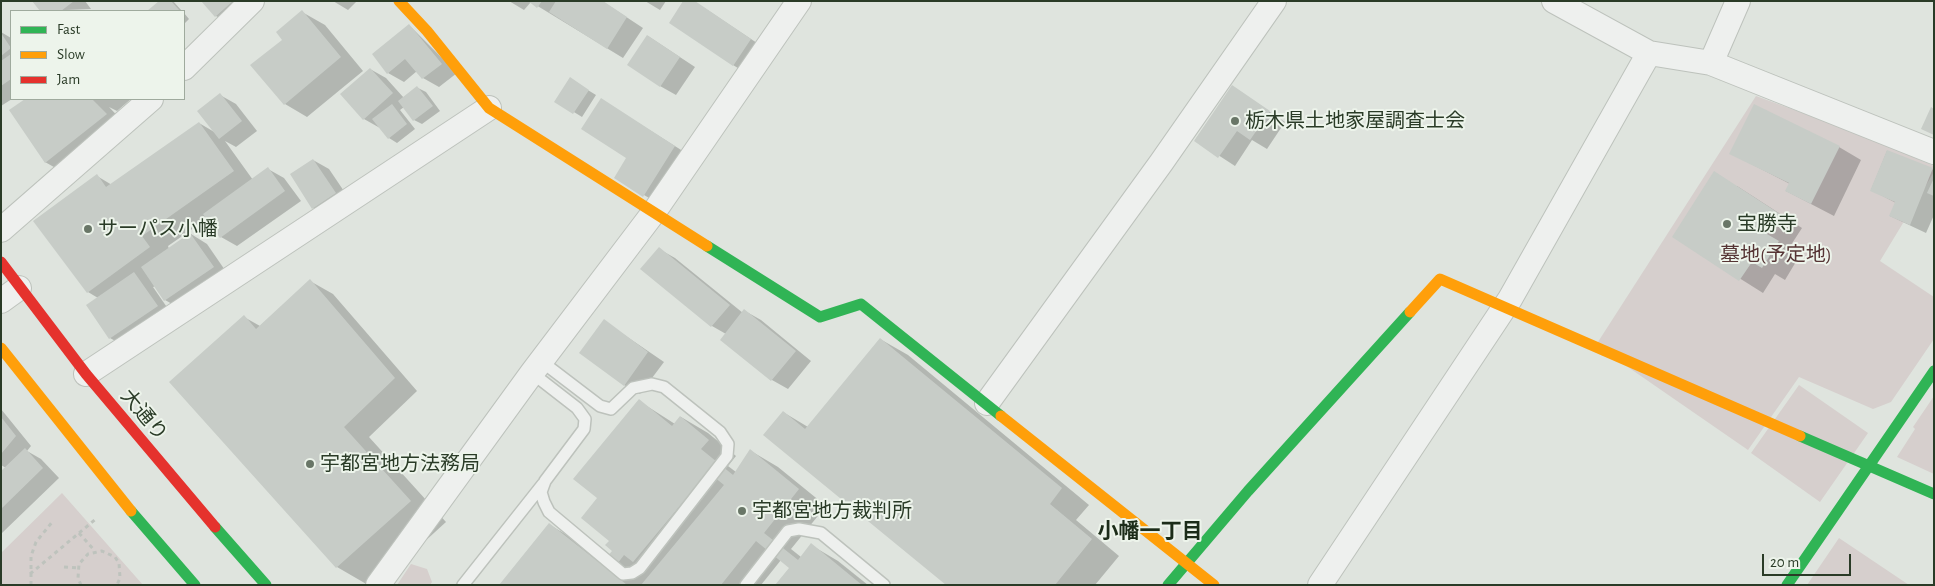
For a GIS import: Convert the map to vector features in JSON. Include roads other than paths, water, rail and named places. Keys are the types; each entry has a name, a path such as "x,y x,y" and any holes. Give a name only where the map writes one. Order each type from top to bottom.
{"main road":[{"path":"399,1 427,30 489,108 820,317 861,304 1214,585"},
{"name":"大通り","path":"1,262 10,294 86,374 192,502 266,585"},
{"path":"1168,585 1248,491 1440,280 1934,494"},
{"path":"1,348 143,526 195,585"},
{"path":"1787,585 1934,371"}],"street":[{"path":"185,67 252,1"},
{"path":"378,585 536,367 654,212 799,1"},
{"path":"987,403 1161,163 1274,1"},
{"path":"1554,1 1649,53 1711,64 1934,152"},
{"path":"1711,64 1738,1"},
{"path":"1320,585 1510,299 1649,53"},
{"path":"1,230 150,100"},
{"path":"86,374 489,108"}],"lane":[{"path":"536,367 600,406 611,409 633,388 652,384 664,387 720,432 728,444 727,456 640,568 632,573 622,574 549,512 541,492 545,481"},
{"path":"463,585 584,429 585,419 577,408 536,367"},
{"path":"746,585 788,531 800,529 821,533 884,585"}],"place":[{"name":"栃木県土地家屋調査士会","path":"1235,121"},
{"name":"宝勝寺","path":"1727,224"},
{"name":"サーパス小幡","path":"88,229"},
{"name":"宇都宮地方法務局","path":"310,464"},
{"name":"宇都宮地方裁判所","path":"742,511"}],"district":[{"name":"小幡一丁目","path":"1150,532"}],"park label":[{"name":"墓地(予定地)","path":"1776,255"}]}
